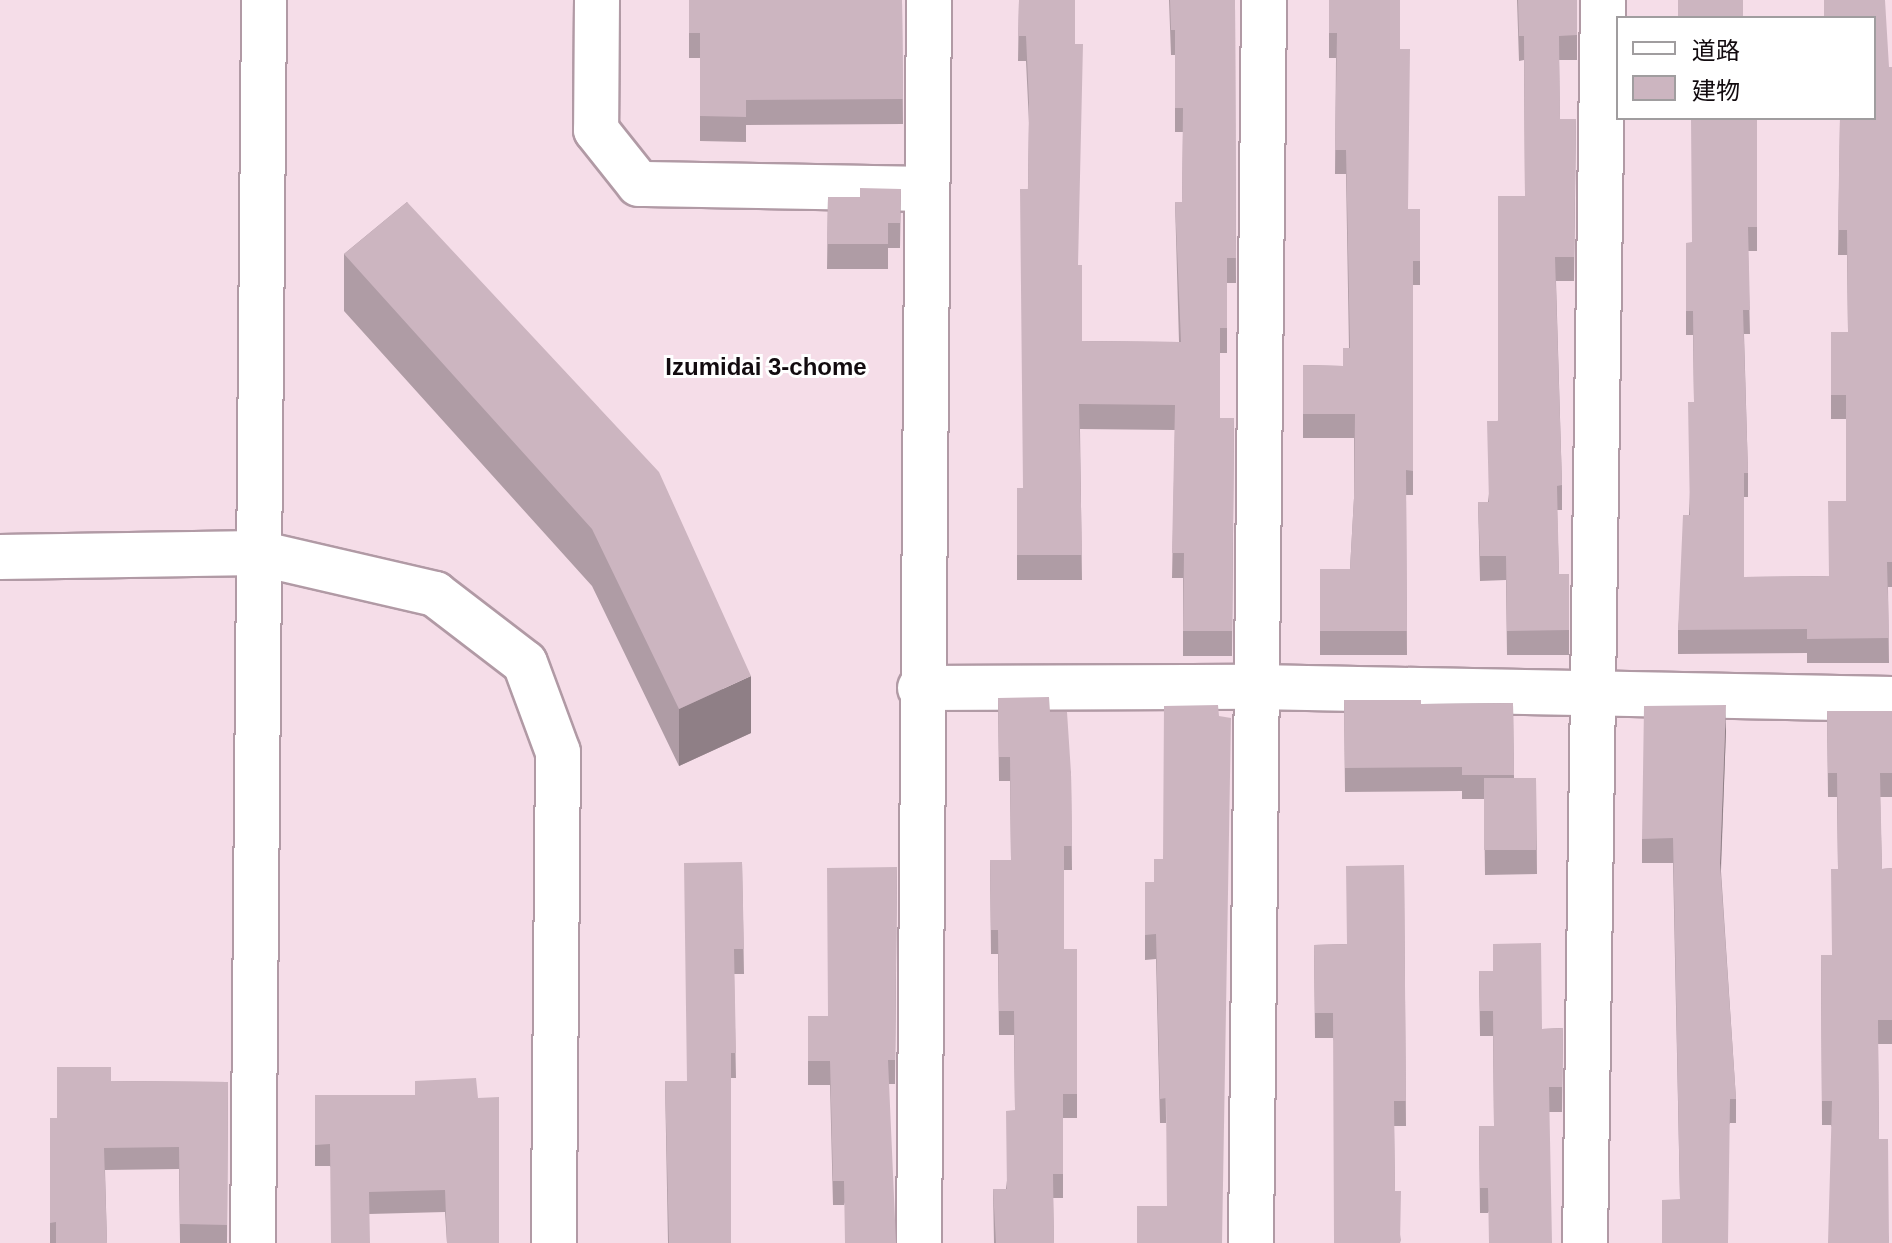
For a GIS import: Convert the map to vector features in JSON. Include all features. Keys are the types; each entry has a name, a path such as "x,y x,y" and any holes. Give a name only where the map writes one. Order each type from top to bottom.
{"street":[{"path":"253,1243 264,0"},
{"path":"597,0 596,130 639,184 923,189"},
{"path":"919,1243 923,189 929,0"},
{"path":"1251,1243 1264,0"},
{"path":"1585,1243 1603,0"},
{"path":"0,557 258,553 435,594 525,663 558,752 554,1243"},
{"path":"920,688 1256,687 1892,699"}],"building":[{"path":"689,0 902,0 903,99 746,100 746,117 700,116 700,33 689,33"},
{"path":"1019,0 1075,0 1075,44 1083,44 1078,265 1082,265 1082,341 1181,342 1175,202 1182,202 1183,108 1175,108 1175,30 1171,30 1170,0 1235,0 1236,258 1227,258 1227,328 1220,328 1220,418 1234,418 1232,631 1183,631 1184,553 1172,553 1175,405 1079,404 1082,555 1017,555 1017,488 1023,488 1020,189 1028,189 1029,103 1026,36 1018,36"},
{"path":"1329,0 1400,0 1400,49 1410,49 1408,209 1420,209 1420,261 1413,261 1413,471 1406,470 1407,631 1320,631 1320,569 1350,569 1354,498 1355,414 1303,414 1303,365 1343,366 1343,348 1350,348 1346,150 1335,150 1337,33 1329,33"},
{"path":"1518,0 1577,0 1577,35 1559,36 1560,119 1576,119 1574,257 1555,257 1562,485 1557,486 1559,574 1569,574 1569,630 1507,631 1506,556 1480,556 1478,502 1489,502 1487,421 1498,421 1498,196 1525,196 1524,36 1519,36"},
{"path":"1678,0 1743,0 1743,16 1678,16"},
{"path":"1824,0 1885,0 1889,67 1892,67 1892,562 1887,562 1889,638 1807,639 1807,629 1678,630 1683,515 1690,515 1688,402 1694,402 1693,311 1686,311 1686,243 1692,242 1691,120 1757,120 1757,227 1748,227 1750,310 1743,310 1748,473 1744,473 1744,577 1829,576 1828,501 1846,501 1846,395 1831,395 1831,332 1848,332 1847,230 1838,230 1840,120 1876,120 1876,16 1824,16"},
{"path":"860,188 901,189 900,223 888,223 888,244 827,244 828,197 860,197"},
{"path":"407,202 659,472 751,676 679,709 592,529 344,254"},
{"path":"1049,697 1050,712 1067,712 1072,846 1064,846 1064,949 1077,949 1077,1094 1063,1094 1063,1174 1053,1174 1054,1243 996,1243 993,1189 1007,1189 1006,1111 1015,1110 1014,1011 999,1011 998,930 991,930 990,860 1011,860 1010,757 999,757 998,698"},
{"path":"1344,700 1421,700 1421,704 1513,703 1514,775 1462,775 1462,767 1345,768"},
{"path":"1218,705 1219,716 1231,718 1222,1243 1137,1243 1137,1206 1167,1206 1166,1098 1160,1099 1156,934 1145,935 1145,882 1154,882 1154,859 1163,859 1164,706"},
{"path":"1726,705 1720,863 1736,1099 1730,1099 1728,1243 1662,1243 1662,1200 1680,1199 1673,838 1642,839 1644,706"},
{"path":"1827,711 1892,711 1892,773 1880,773 1882,869 1892,868 1892,1020 1878,1020 1879,1139 1888,1139 1889,1243 1828,1243 1832,1101 1822,1101 1821,955 1832,955 1831,869 1838,869 1837,773 1828,773"},
{"path":"1484,778 1536,778 1536,850 1484,850"},
{"path":"742,862 744,949 734,949 736,1053 731,1053 731,1243 669,1243 665,1081 687,1081 684,863"},
{"path":"1404,865 1406,1101 1394,1101 1395,1191 1401,1191 1400,1243 1334,1243 1333,1013 1315,1013 1314,945 1347,944 1346,866"},
{"path":"897,867 895,1060 888,1060 896,1243 845,1243 844,1181 833,1181 830,1061 808,1061 808,1016 828,1016 827,868"},
{"path":"1541,943 1542,1029 1563,1028 1562,1087 1549,1087 1552,1243 1489,1243 1488,1188 1480,1188 1479,1126 1494,1126 1493,1011 1480,1011 1479,971 1493,971 1493,944"},
{"path":"57,1067 111,1067 111,1081 228,1082 227,1225 180,1224 179,1147 104,1148 107,1243 56,1243 56,1222 50,1223 50,1118 57,1118"},
{"path":"476,1078 478,1098 499,1097 499,1243 447,1243 445,1190 369,1192 370,1243 331,1243 330,1144 315,1145 315,1095 415,1095 415,1081"}],"district":[{"name":"Izumidai 3-chome","path":"766,367"}]}
